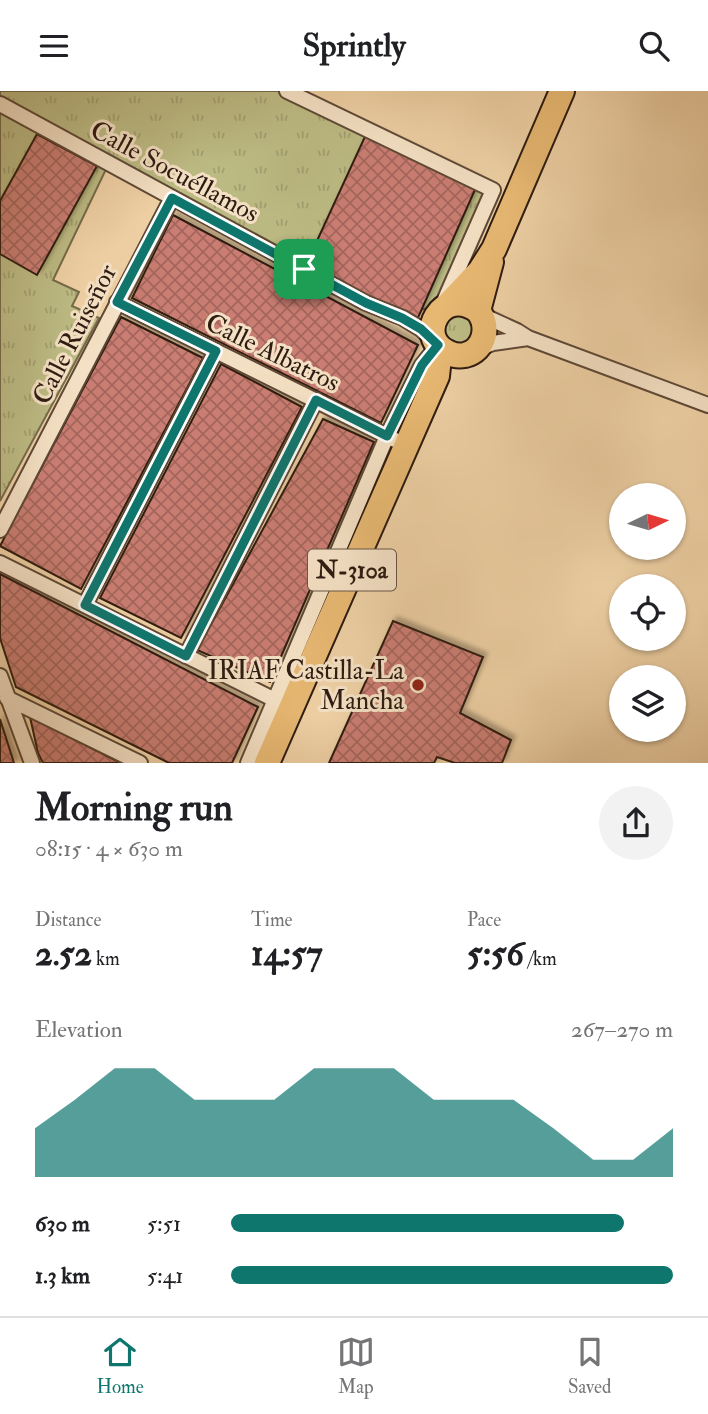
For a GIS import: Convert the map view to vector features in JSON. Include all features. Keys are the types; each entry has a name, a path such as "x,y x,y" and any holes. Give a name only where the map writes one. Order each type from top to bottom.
{"highway":[{"path":"444,308 480,271 494,249 562,91"},
{"path":"480,313 494,249"},
{"path":"437,376 480,346 484,337 485,324 480,313 470,305 461,303 444,308"},
{"name":"N-310a","path":"267,763 283,704 397,441 437,376 439,347 432,327 436,316 444,308"},
{"path":"439,347 454,355 470,353"}],"street":[{"path":"287,91 493,190 445,298 444,308 417,320 402,318"},
{"name":"Calle Socuéllamos","path":"0,104 366,303 402,318 421,329 439,347"},
{"name":"Calle Ruiseñor","path":"0,530 172,198"},
{"name":"Calle Albatros","path":"117,302 397,441"},
{"path":"480,313 528,338 708,405"},
{"path":"470,353 493,343 528,338"},
{"path":"397,441 422,365 439,347"},
{"path":"85,605 216,351"},
{"path":"186,656 316,400"},
{"path":"0,563 283,704 248,763"},
{"path":"0,676 32,763"},
{"path":"7,698 139,763"}],"green space":[{"path":"0,91 303,91 492,182 444,290 444,298 421,310 403,310 384,305 0,96"},
{"path":"0,104 109,163 53,280 79,292 72,306 99,318 0,501"},
{"path":"462,308 480,334 454,349 439,323"}],"building":[{"path":"368,130 478,183 417,320 304,269"},
{"path":"37,134 97,166 37,275 0,254 0,201"},
{"path":"173,215 418,345 381,423 132,298"},
{"path":"121,317 203,358 81,589 0,546"},
{"path":"221,364 302,407 181,638 100,598"},
{"path":"323,419 374,442 270,682 197,650"},
{"path":"0,574 258,707 232,763 169,763 16,687 0,638"},
{"name":"IRIAF Castilla-La Mancha","path":"393,621 483,657 460,713 511,740 502,763 455,763 437,757 434,763 329,763"},
{"path":"30,717 121,763 43,763"},
{"path":"0,719 14,763 0,763"}],"place":[{"name":"IRIAF Castilla-La Mancha","path":"418,685"}],"route":[{"path":"172,198 304,269 366,303 402,318 421,329 438,345 422,365 387,436 316,400 186,656 85,605 216,351 117,302 172,198"}]}
